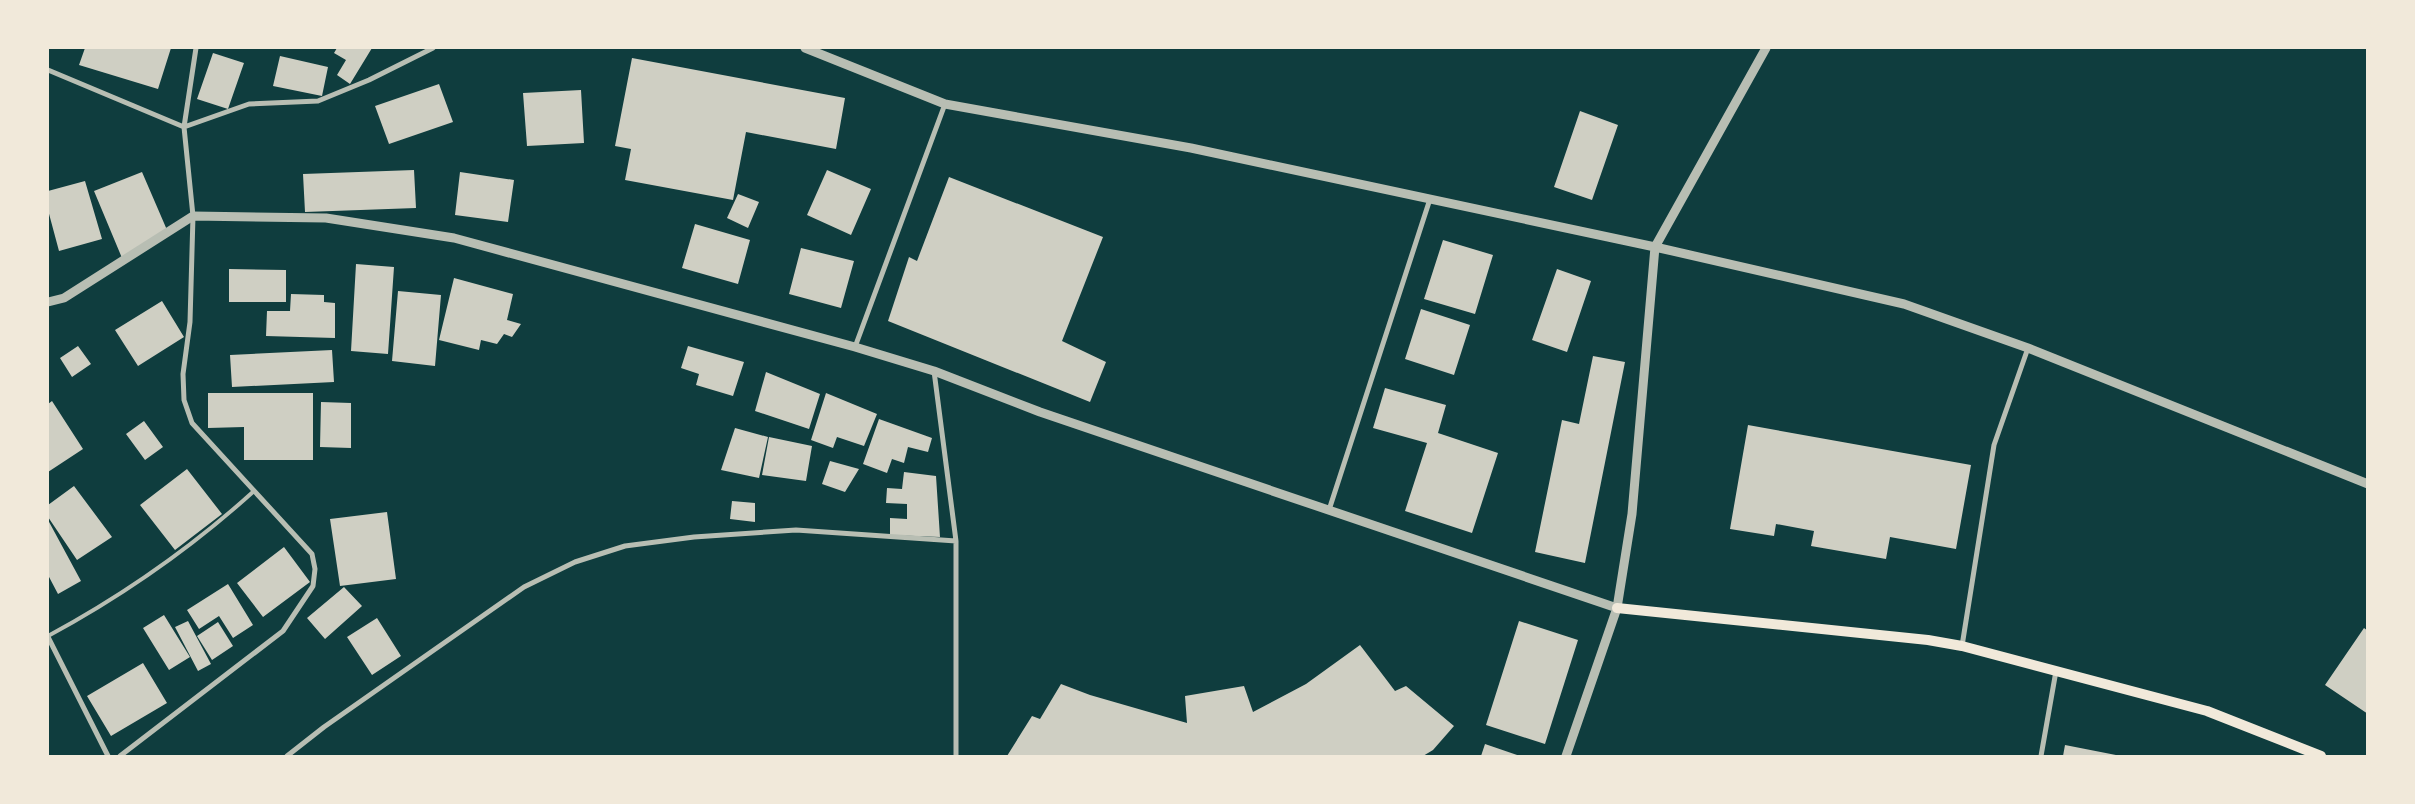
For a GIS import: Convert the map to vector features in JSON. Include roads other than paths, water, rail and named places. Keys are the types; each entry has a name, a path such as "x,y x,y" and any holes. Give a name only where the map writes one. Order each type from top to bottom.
{"main road":[{"path":"1617,608 1918,639 1962,646 2206,711 2321,756"}],"street":[{"path":"120,756 283,631 313,586 315,570 312,554 192,423 184,400 183,374 190,322 193,216 184,127 196,48"},
{"path":"48,70 184,127 249,104 318,101 369,80 433,48"},
{"path":"805,48 945,104 1191,148 1655,247 1904,304 2028,348 2368,484"},
{"path":"1566,756 1617,608 1632,514 1655,247 1766,48"},
{"path":"855,347 945,104"},
{"path":"1329,510 1430,199"},
{"path":"48,302 64,298 193,216 326,218 454,238 855,347 934,371 1040,412 1617,608"},
{"path":"1962,646 1994,445 2028,348"},
{"path":"934,371 956,541 956,756"},
{"path":"287,756 324,727 524,587 575,562 625,546 694,537 796,530 956,541"},
{"path":"48,637 108,756"},
{"path":"2041,756 2056,671"}],"lane":[{"path":"48,637 100,608 150,576 254,491"}]}
